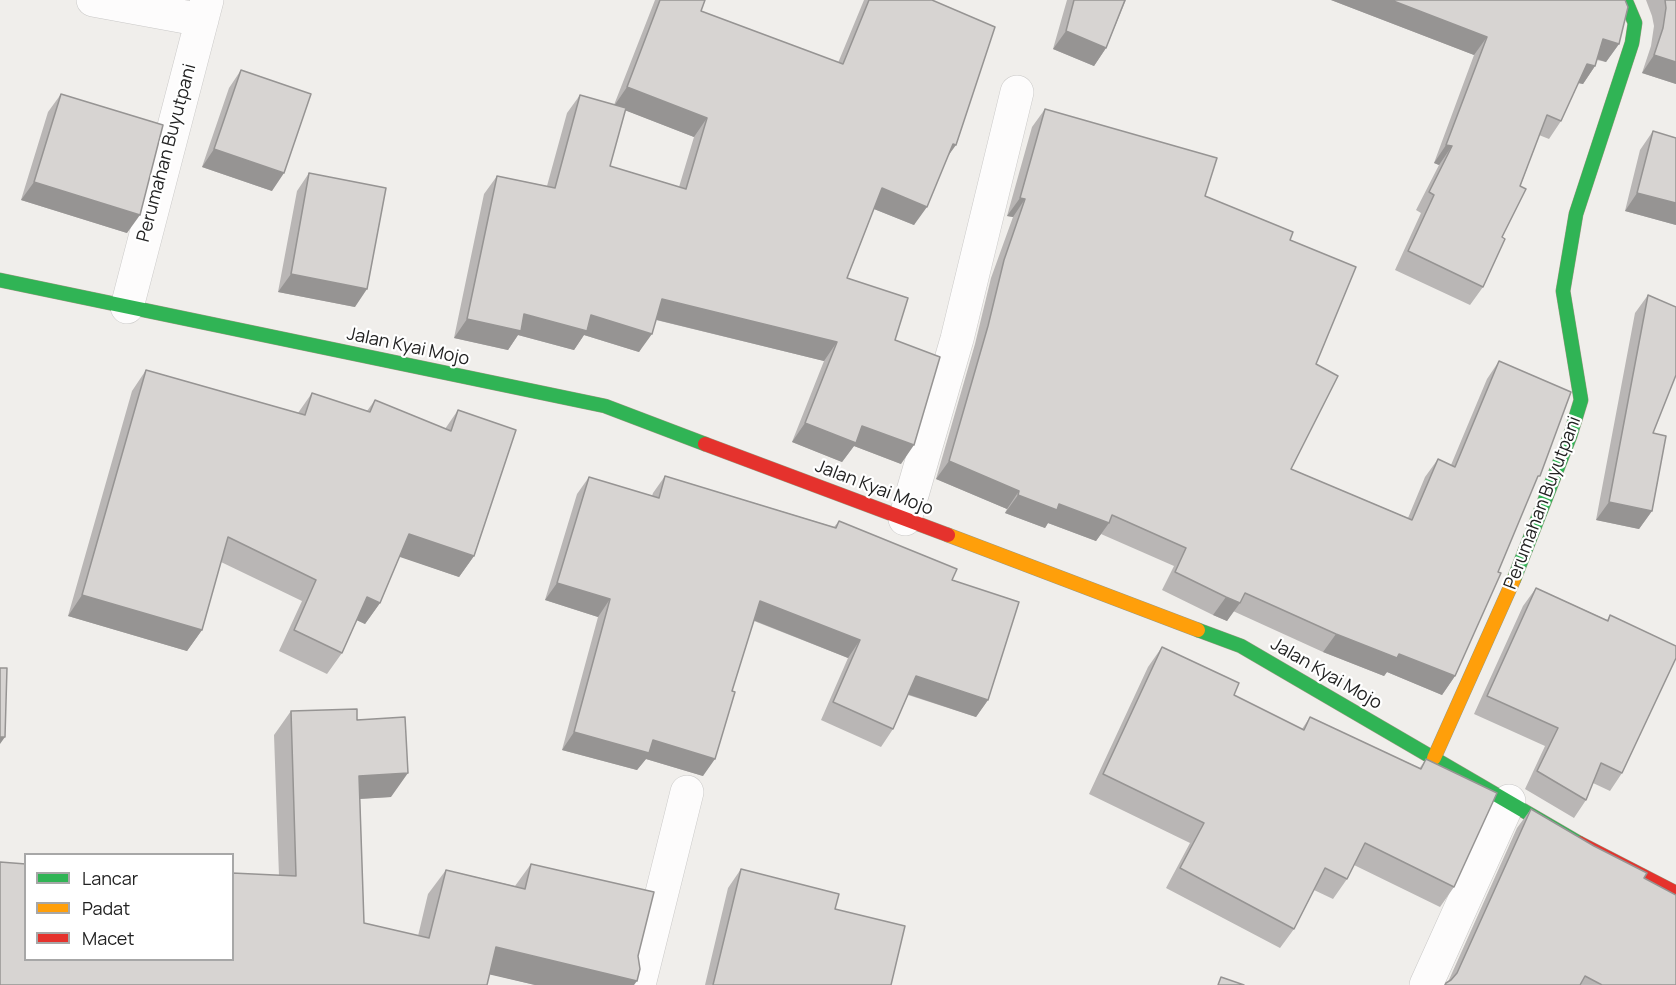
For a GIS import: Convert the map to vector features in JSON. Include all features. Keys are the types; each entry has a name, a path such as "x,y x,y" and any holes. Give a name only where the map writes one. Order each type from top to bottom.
{"street":[{"path":"93,0 204,10"},
{"name":"Perumahan Buyutpani","path":"1434,758 1508,594 1573,427 1581,400 1563,291 1576,214 1632,43 1632,8"},
{"name":"Perumahan Buyutpani","path":"127,307 204,10"},
{"path":"906,519 957,339 1017,92"},
{"name":"Jalan Kyai Mojo","path":"0,280 605,406 1241,646 1590,849 1676,893"},
{"path":"639,985 687,792"},
{"path":"1426,985 1509,801"}],"building":[{"path":"660,0 705,0 701,11 843,64 869,0 932,0 995,27 956,145 953,144 927,207 882,188 847,278 908,298 895,340 940,357 914,445 862,426 856,443 805,423 837,342 662,299 652,334 591,315 587,331 524,314 521,331 467,319 497,176 555,188 580,95 626,108 610,166 686,189 707,118 627,87"},
{"path":"1074,0 1125,0 1106,48 1066,31"},
{"path":"1391,0 1625,0 1628,7 1619,44 1603,39 1595,66 1587,64 1561,121 1547,115 1520,186 1526,189 1502,237 1505,239 1483,287 1408,251 1434,195 1429,192 1452,146 1446,145 1487,37"},
{"path":"1665,0 1676,0 1676,62 1654,55 1663,28"},
{"path":"241,70 311,94 284,173 214,149"},
{"path":"61,94 163,125 140,215 34,182"},
{"path":"1045,109 1217,158 1205,196 1293,232 1290,240 1356,267 1316,364 1338,376 1291,469 1412,520 1438,459 1455,467 1499,361 1571,392 1540,476 1538,476 1498,572 1501,573 1455,676 1399,654 1397,658 1336,634 1245,593 1240,603 1175,572 1186,548 1112,515 1109,523 1059,504 1057,510 1018,495 1019,491 949,461 988,326 1004,260 1025,199 1020,198"},
{"path":"1653,131 1676,138 1676,203 1637,193"},
{"path":"309,173 386,188 367,289 291,274"},
{"path":"1648,295 1676,307 1676,375 1653,433 1666,436 1652,511 1609,502"},
{"path":"146,370 305,415 312,393 370,412 375,400 451,431 458,410 516,430 474,556 409,534 380,603 367,597 342,653 294,630 316,580 228,537 202,630 82,595"},
{"path":"665,476 836,528 839,521 957,569 952,580 1019,602 988,700 916,676 893,729 833,702 860,640 760,601 732,691 735,692 715,759 653,740 649,753 574,732 610,599 557,583 589,477 659,498"},
{"path":"1536,588 1608,621 1610,615 1676,646 1676,658 1622,773 1601,763 1586,800 1537,771 1558,728 1487,696"},
{"path":"1162,647 1239,683 1234,695 1304,730 1310,717 1421,769 1426,759 1497,793 1454,887 1365,843 1347,879 1325,868 1294,929 1180,868 1204,823 1103,774"},
{"path":"0,668 7,668 5,737 0,737"},
{"path":"357,709 357,720 405,717 408,773 359,776 364,923 429,938 446,870 525,889 531,864 654,892 638,956 640,969 637,981 496,947 487,985 0,985 0,862 24,864 24,961 234,961 234,873 296,876 291,711"},
{"path":"1531,809 1594,846 1647,873 1644,878 1676,895 1676,985 1602,985 1585,976 1580,985 1445,985 1457,973"},
{"path":"741,869 839,894 835,909 905,926 891,985 713,985"},
{"path":"1221,977 1244,985 1218,985"}],"traffic: fast":[{"path":"1514,579 1570,436 1581,400 1563,291 1576,214 1632,43 1635,23 1627,4 1617,0"},
{"path":"0,280 605,406 705,444"},
{"path":"1198,630 1241,646 1579,843"}],"traffic: slow":[{"path":"948,535 1198,630"},
{"path":"1434,758 1514,579"}],"traffic: jam":[{"path":"705,444 948,535"},
{"path":"1579,843 1676,893"}]}
